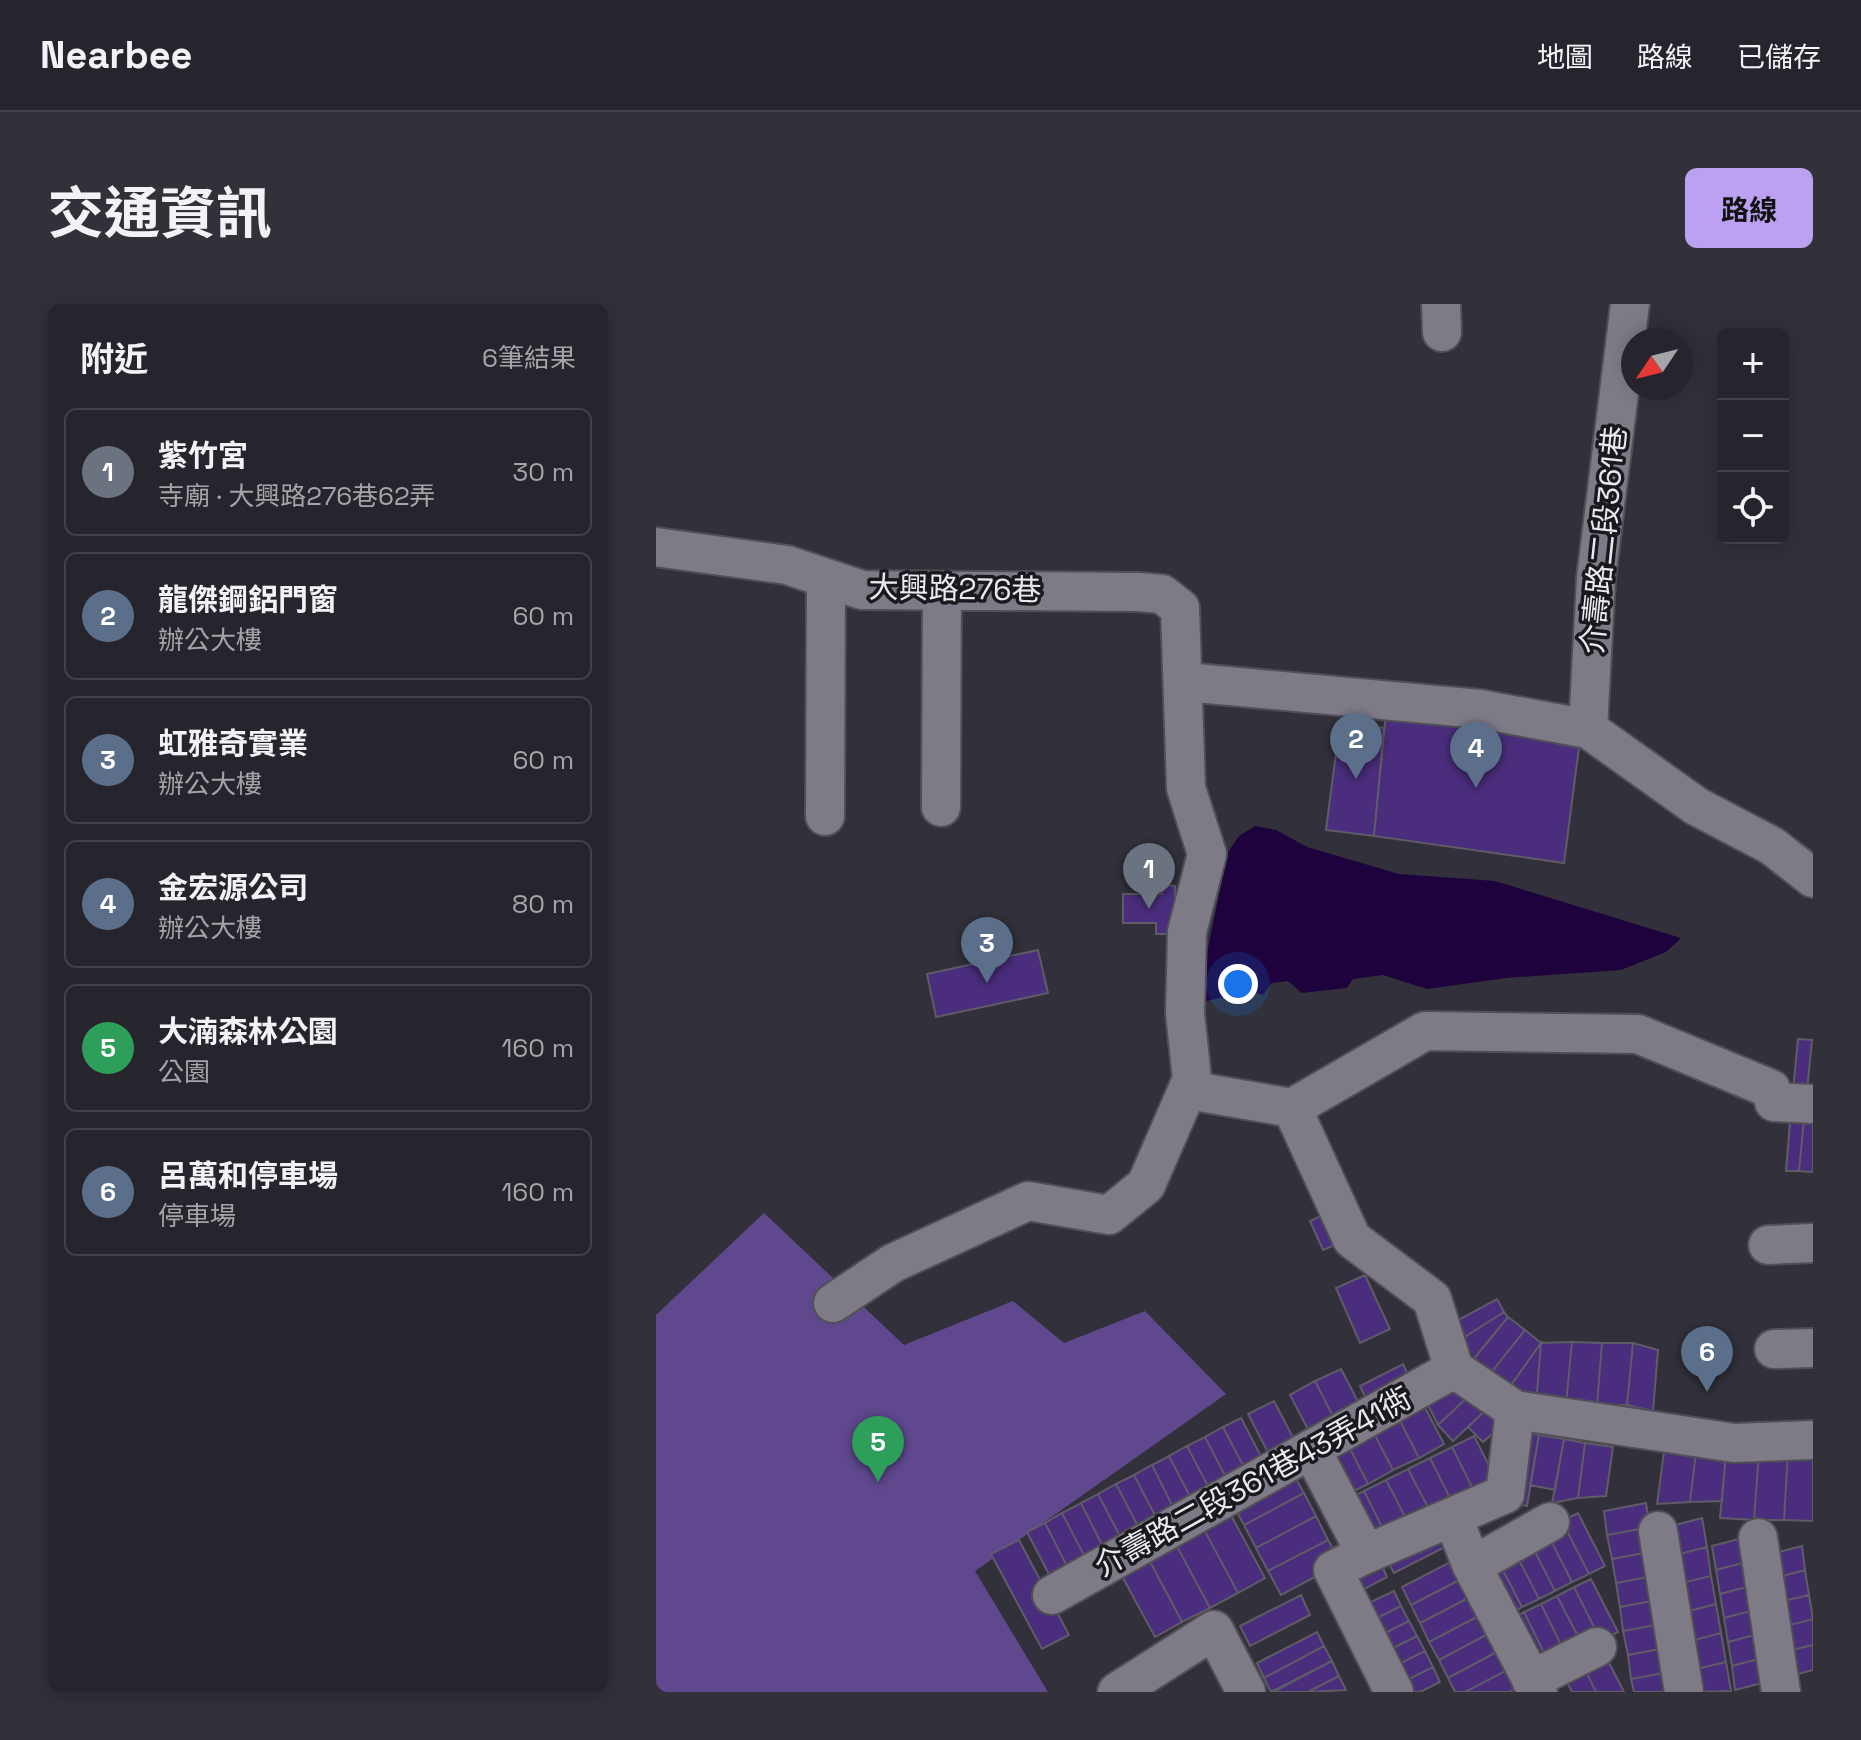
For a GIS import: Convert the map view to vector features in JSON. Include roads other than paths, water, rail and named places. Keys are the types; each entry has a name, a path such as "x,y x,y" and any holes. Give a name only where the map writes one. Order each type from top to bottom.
{"street":[{"name":"介壽路二段361巷","path":"1588,729 1596,578 1630,304"},
{"name":"大興路276巷","path":"656,547 787,565 862,590 1162,594 1180,608 1185,682 1186,788 1207,854 1187,932 1185,1013 1192,1079 1188,1090"},
{"path":"825,816 826,578"},
{"path":"941,807 942,591"},
{"path":"1185,682 1480,709 1588,729 1696,806 1772,846 1813,878"},
{"path":"833,1303 893,1263 1028,1201 1109,1215 1146,1185 1188,1090 1292,1108 1425,1031 1638,1034 1771,1089 1774,1102 1813,1104"},
{"path":"1292,1108 1352,1239 1432,1299 1454,1369 1515,1410 1734,1443 1813,1440"},
{"path":"1768,1245 1813,1243"},
{"path":"1774,1349 1813,1348"},
{"name":"介壽路二段361巷43弄41衖","path":"1052,1595 1454,1369"},
{"path":"1394,1692 1333,1570 1505,1494 1515,1410"},
{"path":"1311,1449 1366,1554"},
{"path":"1453,1518 1472,1566 1535,1686 1597,1647"},
{"path":"1472,1566 1550,1522"},
{"path":"1658,1531 1684,1692"},
{"path":"1758,1538 1781,1692"},
{"path":"1117,1692 1214,1630 1246,1692"}],"place":[{"name":"龍傑鋼鋁門窗","path":"1356,779"},
{"name":"金宏源公司","path":"1476,788"},
{"name":"紫竹宮","path":"1149,909"},
{"name":"虹雅奇實業","path":"987,983"},
{"name":"呂萬和停車場","path":"1707,1392"},
{"name":"大湳森林公園","path":"878,1482"}]}
